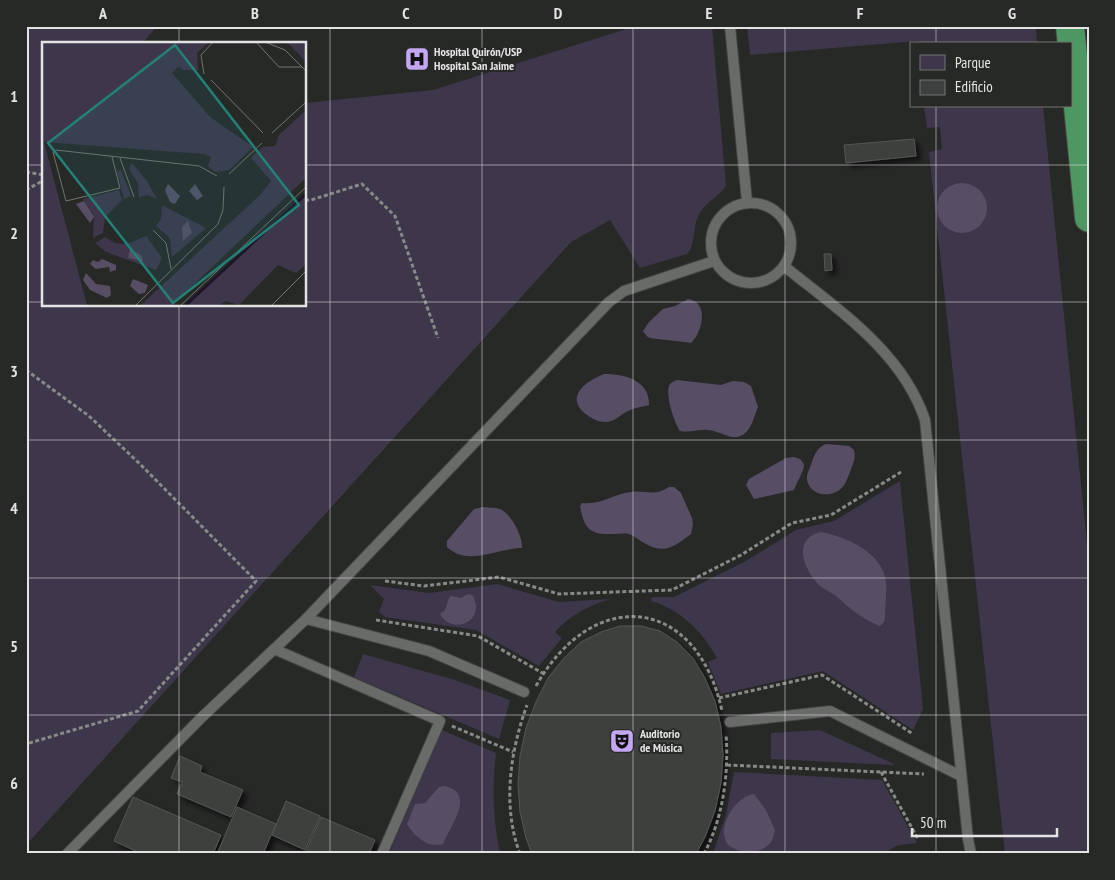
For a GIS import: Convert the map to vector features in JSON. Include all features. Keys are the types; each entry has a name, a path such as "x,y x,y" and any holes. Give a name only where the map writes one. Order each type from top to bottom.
{"highway":[{"path":"1059,26 1061,42"},
{"path":"1070,26 1072,42"},
{"path":"1080,26 1089,148"},
{"path":"1072,46 1089,218"},
{"path":"1069,108 1080,194 1089,235"}],"lane":[{"path":"730,26 747,202"},
{"path":"747,202 762,204 776,211 786,223 791,237 790,252 784,266 774,276 761,282 748,284 734,280 722,272 714,261 711,249 711,236 715,223 723,213 734,206 747,202"},
{"path":"67,854 201,718 306,619 609,302 624,291 714,261"},
{"path":"784,266 847,316 880,347 895,364 918,401 925,425 961,776 971,854"},
{"path":"306,619 429,650 529,694"},
{"path":"274,649 440,721 382,854"},
{"path":"726,722 830,710 961,776"}],"path":[{"path":"26,172 42,175"},
{"path":"26,190 42,181"},
{"path":"306,200 362,184 395,216 438,338"},
{"path":"26,370 89,416 140,464 256,581 138,711 26,744"},
{"path":"385,581 424,586 499,577 559,594 672,590 741,555 792,523 831,515 901,472"},
{"path":"520,854 512,818 510,788 513,752 529,694 568,643 600,622 621,616 649,618 662,622 681,634 697,651 715,684 726,722 727,764 718,818 704,854"},
{"path":"374,620 478,636 544,674"},
{"path":"440,721 513,752"},
{"path":"727,764 961,776"},
{"path":"881,772 918,839"}],"green space":[{"path":"26,26 157,26 144,42 42,42 42,306 306,306 306,103 433,90 636,26 712,26 726,186 707,204 696,221 690,251 687,254 640,268 610,220 571,242 26,845"},
{"path":"747,26 1036,26 1037,42 917,41 750,55"},
{"path":"924,108 1043,108 1089,564 1089,854 1005,854 929,152 942,149 940,127 927,128"},
{"path":"900,481 923,709 913,730 823,671 721,694 708,662 717,658 705,639 681,616 651,601 652,597 674,597 746,561 796,530 834,521"},
{"path":"497,584 559,602 610,599 580,612 561,626 555,632 562,638 539,666 476,630 385,617 379,612 384,599 370,585 429,593"},
{"path":"363,654 455,680 510,700 499,739 354,677"},
{"path":"442,730 496,753 494,804 500,854 389,854"},
{"path":"820,730 894,764 771,759 771,733"},
{"path":"734,772 882,780 917,843 896,846 886,854 713,854 726,815"}],"shaded area":[{"path":"957,183 967,183 980,190 987,203 987,213 980,226 967,233 957,233 948,229 941,222 937,213 937,203 941,194 948,187"},
{"path":"688,299 695,301 702,312 701,325 691,343 650,338 647,336 643,331 649,322 663,309 675,306"},
{"path":"604,374 620,375 640,384 648,396 649,405 626,412 608,422 598,421 587,415 580,409 577,403 579,391 590,381"},
{"path":"677,380 721,385 733,381 744,382 751,386 758,407 747,432 738,437 732,437 708,430 680,431 675,422 668,394 670,384"},
{"path":"826,444 849,446 854,450 855,456 846,483 838,491 829,494 819,493 811,489 807,478 816,453"},
{"path":"794,457 800,459 804,464 794,490 754,499 746,485 749,479 786,458"},
{"path":"669,487 674,487 681,493 692,518 693,525 691,534 670,547 659,549 629,534 594,532 586,525 580,506 582,503 602,501 631,492 659,492"},
{"path":"483,507 500,509 508,515 518,532 522,548 483,555 464,556 455,553 447,547 447,541 474,509"},
{"path":"821,532 852,542 871,555 878,563 886,582 885,618 880,626 856,613 819,585 811,575 803,556 804,545 811,536"},
{"path":"470,594 473,596 476,604 471,620 466,623 454,624 444,619 440,614 445,610 451,596 461,598"},
{"path":"444,786 454,790 459,795 460,803 455,820 443,844 432,845 413,833 407,824 415,804 425,803 439,787"},
{"path":"754,794 766,810 775,830 772,841 761,850 749,852 737,850 727,844 724,835 725,823 730,812 738,802 748,795"}],"building":[{"path":"914,139 916,156 846,163 844,145"},
{"path":"824,254 831,254 832,270 825,271"},
{"name":"Auditorio de Música","path":"620,626 641,626 660,631 677,642 693,658 705,678 715,701 721,727 723,755 721,783 715,811 705,837 696,854 532,854 520,812 518,784 520,756 526,728 536,702 548,678 564,658 581,642 601,632"},
{"path":"180,756 202,766 200,772 243,790 231,817 177,794 182,782 171,778"},
{"path":"133,797 221,835 213,854 142,854 114,841"},
{"path":"286,801 320,816 305,850 272,835"},
{"path":"237,807 276,824 263,854 217,854"},
{"path":"321,817 375,840 369,854 305,854"}],"place":[{"name":"Hospital Quirón/USP Hospital San Jaime","path":"417,59"},
{"name":"Auditorio de Música","path":"622,741"}]}
